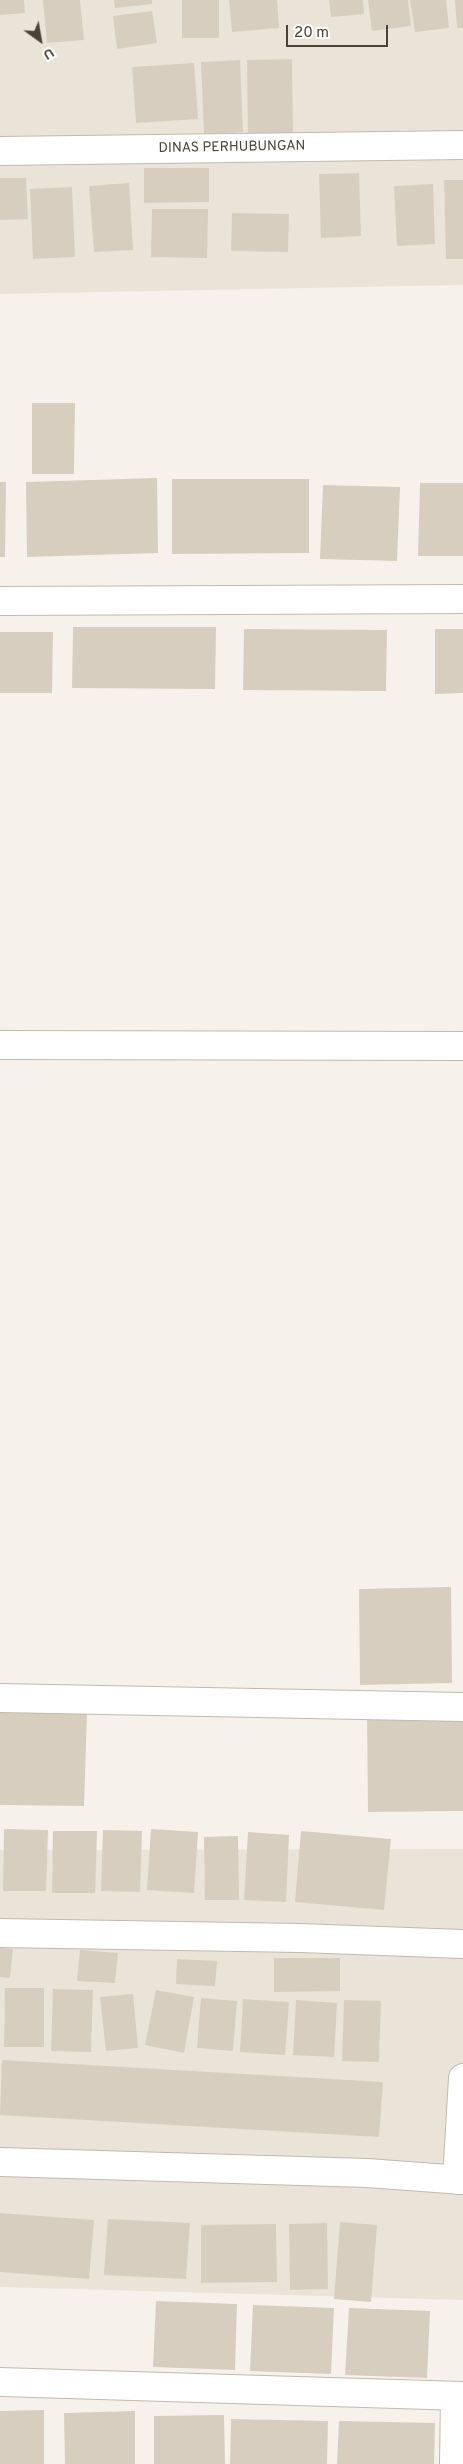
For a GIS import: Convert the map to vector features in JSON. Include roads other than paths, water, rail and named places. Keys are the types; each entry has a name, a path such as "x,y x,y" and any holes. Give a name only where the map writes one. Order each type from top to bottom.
{"street":[{"name":"DINAS PERHUBUNGAN","path":"0,151 463,145"},
{"path":"0,601 463,599"},
{"path":"0,1045 463,1046"},
{"path":"0,1698 463,1708"},
{"path":"0,1934 300,1938 463,1944"},
{"path":"0,2162 367,2173 460,2180 463,2078"},
{"path":"0,2382 459,2396 454,2464"}]}
